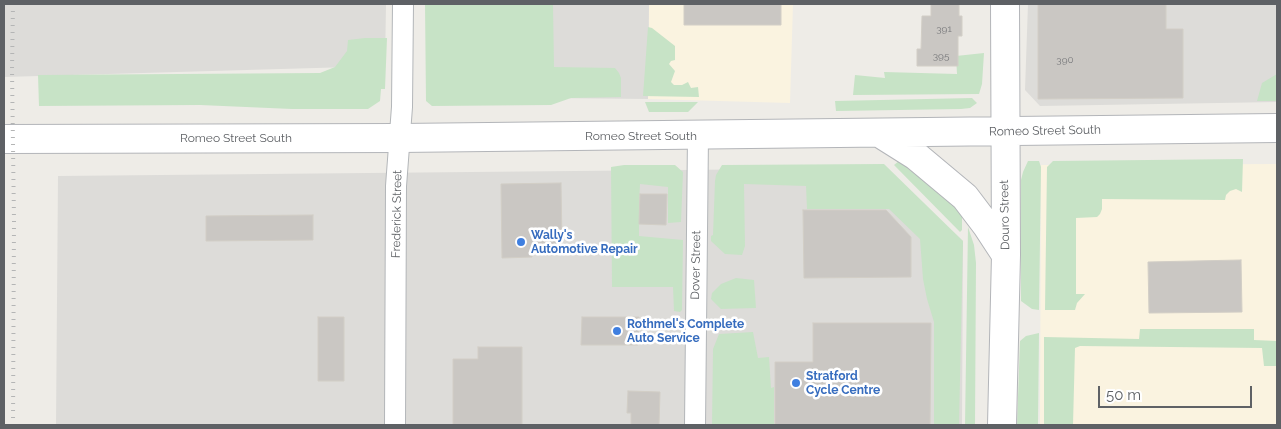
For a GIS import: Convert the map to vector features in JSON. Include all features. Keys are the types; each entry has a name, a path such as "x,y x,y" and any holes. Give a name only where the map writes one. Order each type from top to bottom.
{"main road":[{"name":"Douro Street","path":"1002,425 1006,255 1006,4"},
{"name":"Romeo Street South","path":"4,139 698,136 1277,128"},
{"path":"881,134 916,156 965,197 988,226 1006,255"}],"street":[{"name":"Frederick Street","path":"395,425 396,186 402,108 403,4"},
{"name":"Dover Street","path":"695,425 698,136"}],"shaded area":[{"path":"4,4 386,4 385,66 4,77"},
{"path":"550,4 649,4 648,99 551,98"},
{"path":"649,4 793,4 790,103 648,99"},
{"path":"1028,4 1277,4 1277,102 1040,106 1025,90"},
{"path":"1277,164 1277,425 1040,425 1041,165"},
{"path":"885,168 963,241 962,425 56,425 58,176"}],"green space":[{"path":"425,4 553,4 554,67 615,68 621,78 621,97 571,98 551,105 432,106 426,101"},
{"path":"648,27 675,46 675,60 669,64 675,71 671,82 674,85 682,85 688,82 691,88 698,87 699,97 643,96"},
{"path":"387,38 385,89 381,89 380,101 368,109 292,109 200,105 39,106 38,75 320,73 335,67 347,51 348,40"},
{"path":"984,53 982,84 979,94 853,95 855,75 885,78 884,72 957,74 956,56"},
{"path":"1277,74 1277,101 1257,101 1262,83"},
{"path":"972,98 977,103 970,108 961,109 836,111 835,101"},
{"path":"645,102 698,102 688,112 649,112"},
{"path":"1243,159 1242,192 1236,189 1230,191 1226,195 1225,200 1102,199 1102,209 1097,217 1076,218 1076,294 1085,294 1077,303 1075,310 1045,310 1047,167 1053,161"},
{"path":"899,161 917,169 945,191 962,215 962,230 960,232 894,165"},
{"path":"1028,161 1039,161 1041,167 1039,310 1032,309 1021,301 1021,180"},
{"path":"884,164 963,241 959,425 934,424 934,322 923,279 920,239 889,209 807,209 806,186 744,184 745,246 742,255 725,254 711,241 711,236 713,235 715,181 722,165"},
{"path":"624,165 675,165 683,172 681,222 668,223 668,187 640,184 639,204 639,236 683,240 682,310 680,312 674,311 673,287 612,287 611,167"},
{"path":"968,227 974,245 976,263 975,425 965,425"},
{"path":"736,278 754,280 756,308 721,309 711,299 712,293 721,284"},
{"path":"1140,329 1254,329 1254,340 1277,341 1277,366 1264,366 1262,348 1080,346 1075,348 1073,425 1044,425 1044,337 1139,339"},
{"path":"753,332 758,358 769,357 771,388 774,387 774,425 712,425 713,349 719,334"},
{"path":"1039,333 1038,425 1017,425 1020,341 1026,336"}],"building":[{"path":"684,4 781,4 781,25 684,25"},
{"path":"931,4 959,4 959,16 962,16 962,36 958,36 958,66 917,66 917,49 921,49 922,16 931,16"},
{"path":"1038,4 1166,4 1166,29 1183,29 1183,98 1038,99"},
{"path":"561,183 562,245 532,245 532,257 502,258 501,184"},
{"path":"640,194 667,194 666,225 639,224"},
{"path":"803,210 886,210 911,237 911,277 804,278"},
{"path":"313,215 313,240 206,241 206,216"},
{"path":"1241,260 1242,312 1149,313 1148,262"},
{"path":"318,317 344,317 344,381 318,381"},
{"path":"582,317 639,317 638,345 581,345"},
{"path":"813,323 931,323 930,425 775,425 775,362 813,362"},
{"path":"478,347 522,347 522,425 453,425 453,359 478,359"},
{"path":"628,391 660,392 659,425 631,425 631,413 627,413"}],"railway":[{"path":"13,4 13,425"}],"place":[{"name":"Wally's Automotive Repair","path":"521,242"},
{"name":"Rothmel's Complete Auto Service","path":"617,331"},
{"name":"Stratford Cycle Centre","path":"796,383"}]}
